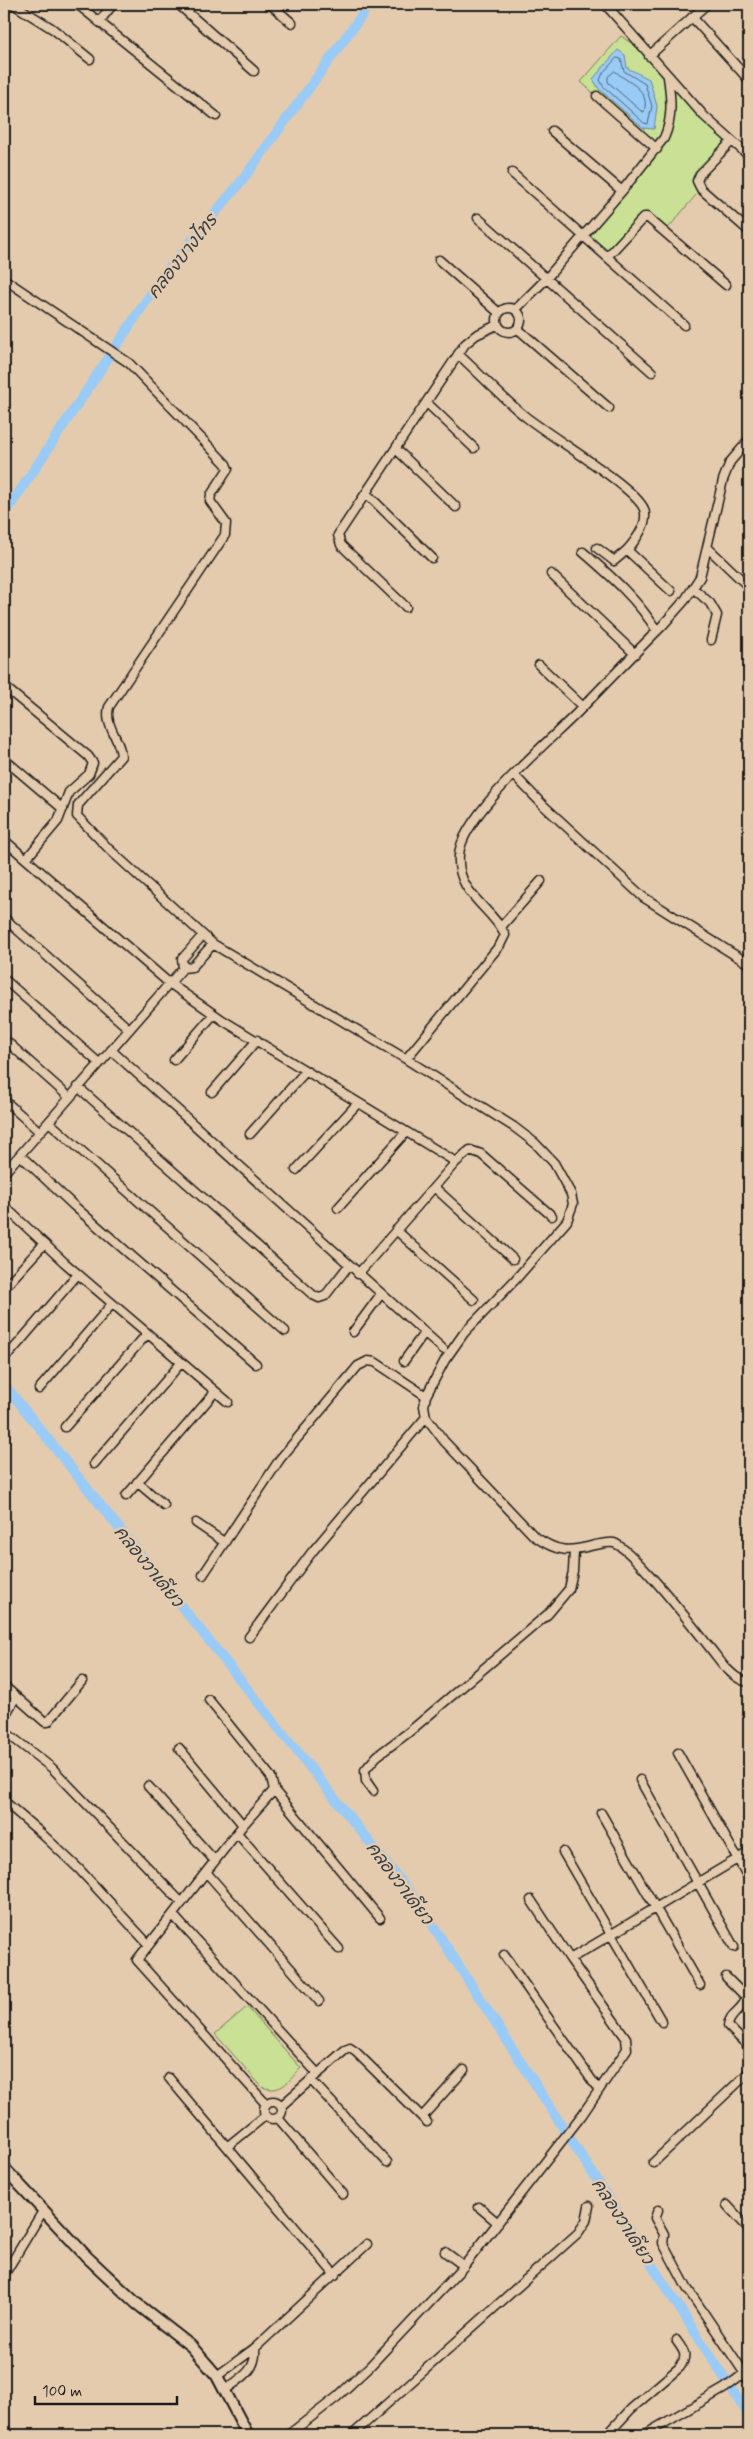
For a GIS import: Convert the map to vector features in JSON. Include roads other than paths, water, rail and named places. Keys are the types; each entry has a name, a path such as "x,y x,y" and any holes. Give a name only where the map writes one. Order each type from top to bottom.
{"street":[{"path":"13,4 53,29 90,59"},
{"path":"77,4 216,116"},
{"path":"99,22 114,4"},
{"path":"178,4 254,71"},
{"path":"270,4 292,23"},
{"path":"605,4 704,116 749,156"},
{"path":"649,56 707,4"},
{"path":"692,17 749,80"},
{"path":"516,309 546,279 657,149 668,129 671,105 668,77"},
{"path":"597,96 657,149"},
{"path":"552,131 622,191"},
{"path":"732,141 700,174 697,181 702,190 749,231"},
{"path":"512,173 684,325"},
{"path":"607,257 647,216 726,285"},
{"path":"478,218 652,372"},
{"path":"439,260 498,312"},
{"path":"4,279 127,362 226,464 228,469 211,495 212,506 226,523 225,535 109,707 106,716 121,749 121,756 78,805 76,810 77,816 110,850 203,936 514,1127 554,1163 571,1194 573,1204 567,1221 515,1280 464,1333 445,1360 426,1396 424,1406 426,1417 444,1441 534,1536 550,1548 574,1551 601,1544 614,1543 625,1550 662,1590 724,1666 733,1675 749,1682"},
{"path":"497,324 506,332 518,329 521,323 521,315 516,309 507,307 498,312"},
{"path":"497,324 498,312"},
{"path":"406,607 338,540 338,535 465,344 476,335 497,324"},
{"path":"518,329 609,408"},
{"path":"458,354 525,416 629,491 644,510 645,518 634,541 627,550 614,560 597,548"},
{"path":"427,403 474,448"},
{"path":"406,1059 500,945 505,935 501,927 466,889 459,856 463,838 488,802 658,631 693,588 700,577 708,548 722,480 730,462 749,440"},
{"path":"396,449 456,507"},
{"path":"366,493 432,558"},
{"path":"708,548 749,587"},
{"path":"627,550 671,591"},
{"path":"584,552 619,583 649,616 658,631"},
{"path":"551,574 635,654"},
{"path":"693,588 710,602 717,615 711,640"},
{"path":"539,666 583,707"},
{"path":"6,688 88,756 93,763 89,774 69,792 58,821 26,859"},
{"path":"4,759 63,809"},
{"path":"514,775 543,805 643,897 749,964"},
{"path":"4,840 169,983 214,1014 456,1162"},
{"path":"501,927 541,882"},
{"path":"4,918 130,1029"},
{"path":"4,1173 182,968 182,959 203,936"},
{"path":"182,968 192,967 214,944"},
{"path":"4,979 99,1063"},
{"path":"174,1060 214,1014"},
{"path":"4,1039 69,1097"},
{"path":"212,1092 257,1040"},
{"path":"111,1050 442,1349"},
{"path":"250,1134 306,1071"},
{"path":"78,1087 313,1295 319,1298 325,1296 349,1265"},
{"path":"4,1100 40,1132"},
{"path":"296,1170 358,1103"},
{"path":"49,1122 285,1331"},
{"path":"338,1208 406,1132"},
{"path":"358,1274 463,1154 470,1150 476,1151 552,1216"},
{"path":"20,1155 73,1205 256,1364"},
{"path":"434,1188 513,1260"},
{"path":"4,1206 112,1304 228,1402"},
{"path":"396,1230 474,1300"},
{"path":"4,1288 44,1244"},
{"path":"10,1353 78,1274"},
{"path":"353,1332 381,1294"},
{"path":"39,1389 112,1304"},
{"path":"404,1361 424,1333"},
{"path":"65,1427 147,1334"},
{"path":"203,1575 280,1458 358,1366 368,1360 375,1362 426,1396"},
{"path":"94,1464 182,1363"},
{"path":"126,1496 215,1392"},
{"path":"249,1637 312,1552 426,1417"},
{"path":"138,1482 164,1505"},
{"path":"196,1523 224,1542"},
{"path":"373,1792 366,1781 365,1770 377,1756 409,1732 541,1620 564,1595 569,1589 573,1571 574,1551"},
{"path":"4,1686 45,1722 48,1722 82,1681"},
{"path":"4,1717 16,1697"},
{"path":"210,1700 271,1777 275,1785 274,1790 237,1833 137,1960 266,2104"},
{"path":"4,1730 52,1768 182,1903"},
{"path":"179,1748 244,1825"},
{"path":"678,1753 749,1879"},
{"path":"640,1780 734,1947"},
{"path":"148,1786 215,1861"},
{"path":"274,1790 380,1918"},
{"path":"5,1804 42,1834 80,1869 150,1945"},
{"path":"601,1813 657,1906 700,1985"},
{"path":"237,1833 339,1950"},
{"path":"563,1852 662,2022"},
{"path":"570,1959 749,1852"},
{"path":"206,1872 320,2001"},
{"path":"288,2435 337,2397 370,2366 464,2266 582,2115 627,2049 626,2038 531,1900"},
{"path":"173,1915 318,2074"},
{"path":"504,1955 598,2089"},
{"path":"726,1977 746,1997 746,2002 728,2021 728,2026 749,2047"},
{"path":"278,2118 281,2114 281,2106 345,2050 350,2048 425,2119 464,2070"},
{"path":"653,2162 749,2072"},
{"path":"169,2078 335,2275"},
{"path":"311,2080 386,2162"},
{"path":"266,2104 274,2101 281,2106"},
{"path":"265,2116 266,2104"},
{"path":"228,2146 265,2116"},
{"path":"265,2116 270,2119 278,2118"},
{"path":"278,2118 343,2194"},
{"path":"4,2168 87,2258 136,2303 191,2346 217,2376 248,2435"},
{"path":"727,2205 749,2229"},
{"path":"352,2435 578,2233 586,2221 589,2206"},
{"path":"480,2208 498,2223"},
{"path":"644,2435 746,2375 687,2288 675,2266 663,2243 664,2234 655,2218 658,2210"},
{"path":"4,2275 43,2211"},
{"path":"217,2376 254,2348 367,2244"},
{"path":"445,2252 464,2266"},
{"path":"607,2435 631,2409 680,2367 686,2359 686,2353 676,2340"},
{"path":"225,2390 252,2370 256,2357 254,2348"}],"water":[{"path":"618,50 625,55 627,68 649,79 657,106 654,129 643,128 599,89 593,79"}],"waterway":[{"name":"คลองบางไทร","path":"4,515 164,274 241,182 370,4"},
{"name":"คลองวาเดียว","path":"4,1384 419,1904 749,2416"}]}
